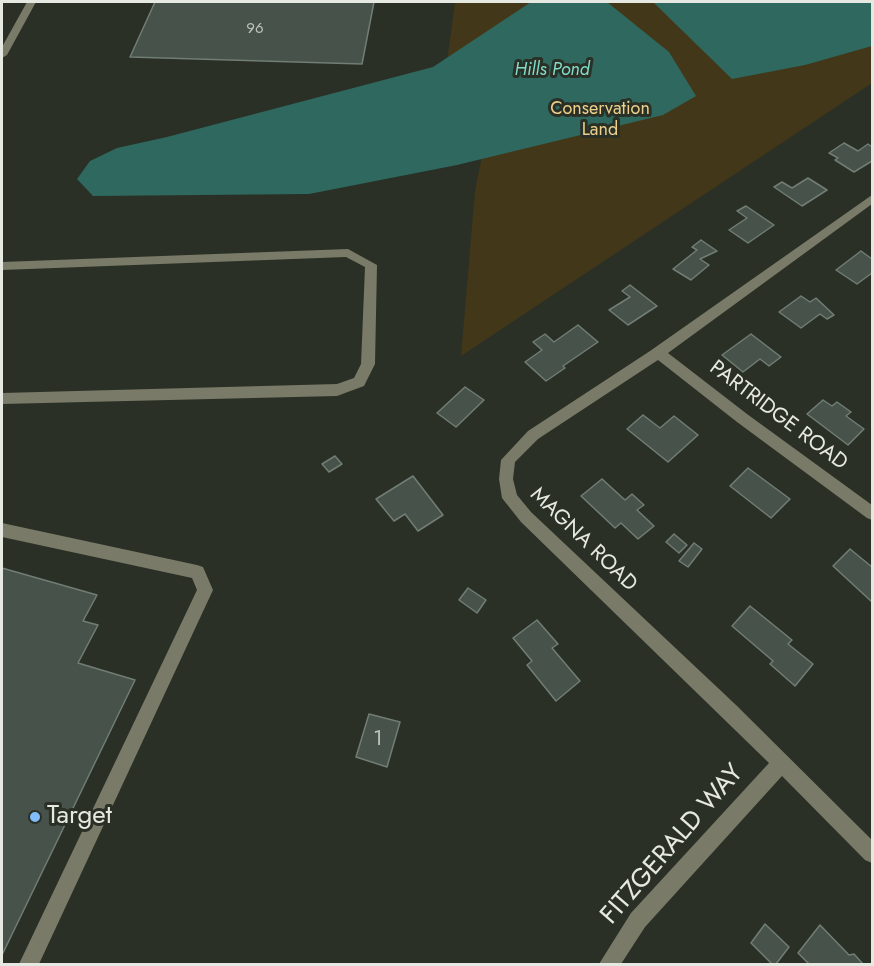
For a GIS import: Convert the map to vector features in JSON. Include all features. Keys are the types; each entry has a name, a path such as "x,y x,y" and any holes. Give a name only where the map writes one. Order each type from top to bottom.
{"street":[{"path":"2,55 31,2"},
{"name":"MAGNA ROAD","path":"873,199 658,352 533,435 508,460 506,479 510,498 573,564 634,618 873,853"},
{"path":"2,266 348,253 371,266 368,364 359,382 337,390 2,399"},
{"name":"PARTRIDGE ROAD","path":"658,352 742,418 873,513"},
{"path":"2,530 197,572 205,590 29,964"},
{"name":"FITZGERALD WAY","path":"609,964 638,920 780,764"}],"green space":[{"name":"Conservation Land","path":"455,2 872,2 872,83 461,356 475,191 483,151 396,80 447,62"}],"water":[{"name":"Hills Pond","path":"531,2 607,2 669,52 696,96 663,115 457,165 309,194 93,196 77,179 90,161 117,148 433,67"},
{"path":"653,2 872,2 872,46 805,65 732,79"}],"building":[{"path":"155,2 374,2 362,64 130,57"},
{"path":"844,143 858,151 868,144 872,147 872,161 854,172 835,160 838,158 829,153"},
{"path":"808,178 827,190 802,206 774,187 782,182 792,188"},
{"path":"746,206 774,225 748,243 729,230 747,218 737,211"},
{"path":"701,240 717,251 700,259 709,265 691,280 673,269 697,250 692,247"},
{"path":"861,251 872,259 872,273 857,284 836,270"},
{"path":"630,285 657,306 628,325 609,310 630,297 622,291"},
{"path":"801,296 810,302 816,298 834,315 827,319 820,314 801,328 779,312"},
{"path":"578,325 598,342 563,366 565,368 546,381 525,362 542,350 533,342 545,334 554,342"},
{"path":"751,334 781,357 769,366 760,359 743,372 722,355"},
{"path":"465,387 484,400 456,427 437,413"},
{"path":"823,400 832,406 837,402 851,412 846,416 864,429 848,445 807,414"},
{"path":"643,415 660,428 674,416 698,435 668,462 627,429"},
{"path":"335,456 342,464 329,472 322,464"},
{"path":"748,468 790,499 771,518 730,486"},
{"path":"413,476 443,515 418,531 405,514 394,521 376,499"},
{"path":"602,479 625,500 632,494 644,505 637,510 654,526 638,539 621,523 615,528 581,496"},
{"path":"674,534 687,545 679,553 666,542"},
{"path":"694,543 702,549 688,567 679,561"},
{"path":"850,549 872,567 872,602 833,566"},
{"name":"Target","path":"2,568 97,595 83,621 98,625 78,663 135,680 2,955"},
{"path":"468,588 486,600 477,613 459,600"},
{"path":"750,606 792,640 788,644 813,664 795,686 770,664 773,661 732,626"},
{"path":"537,620 558,644 552,648 580,681 556,701 527,665 532,661 513,638"},
{"path":"369,714 400,722 387,767 356,757"},
{"path":"765,924 789,947 776,964 772,964 751,943"},
{"path":"820,925 849,955 854,954 863,964 809,964 798,953"}],"place":[{"name":"Target","path":"35,817"}]}
